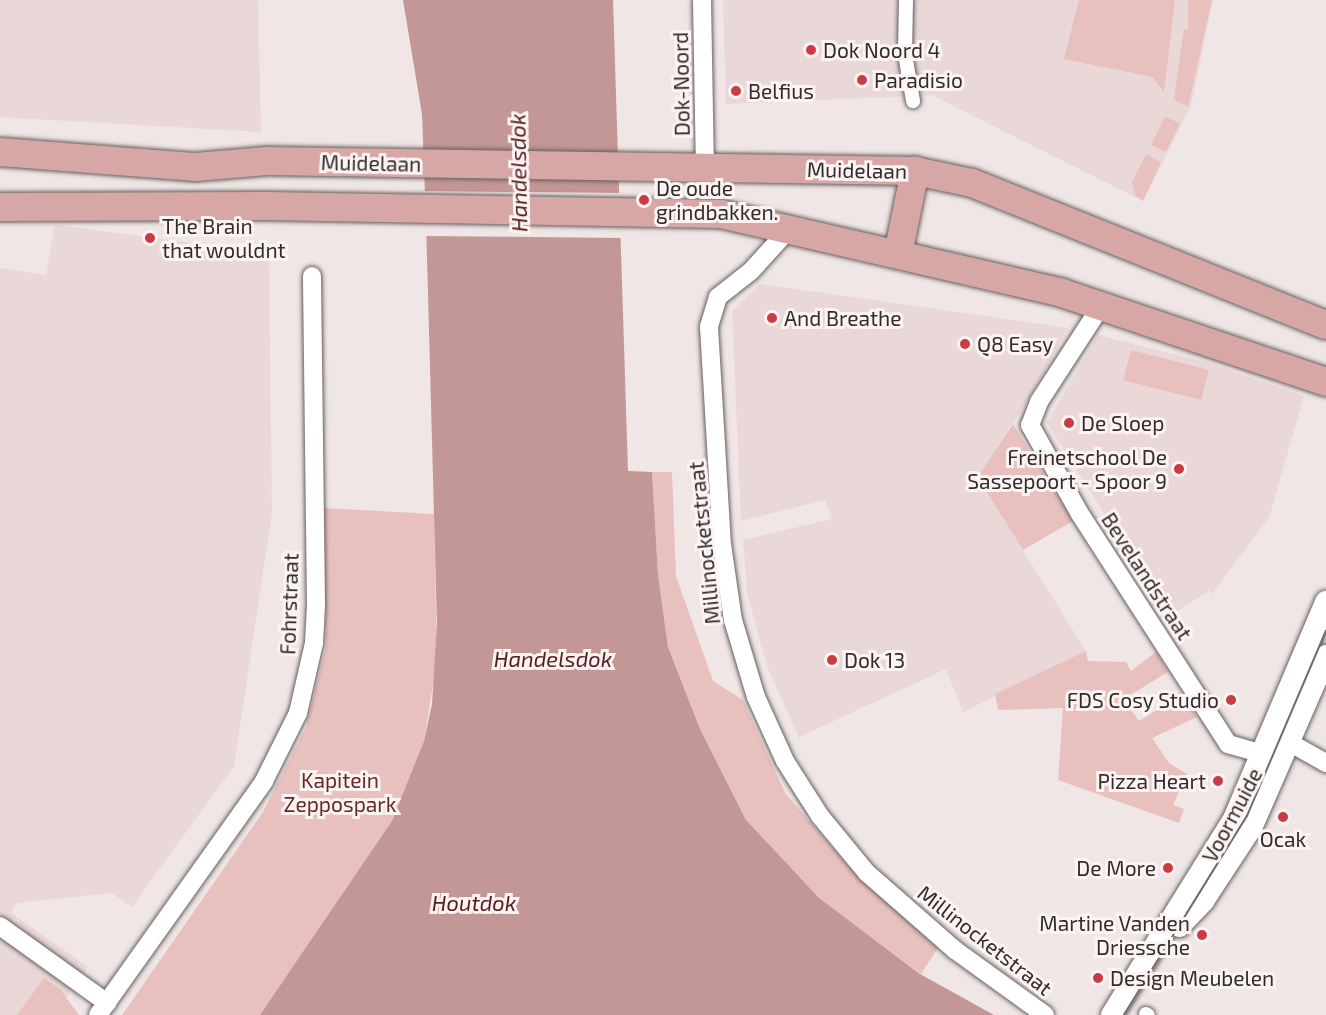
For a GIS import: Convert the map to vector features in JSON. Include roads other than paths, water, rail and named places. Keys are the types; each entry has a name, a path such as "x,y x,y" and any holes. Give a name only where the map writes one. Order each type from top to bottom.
{"main road":[{"name":"Muidelaan","path":"0,152 196,167 267,161 915,171 972,183 1326,325"},
{"path":"898,254 915,171"},
{"name":"Muidelaan","path":"0,207 267,206 663,210 721,214 898,254 1101,306 1326,382"}],"street":[{"name":"Dok-Noord","path":"702,0 705,167"},
{"path":"906,0 905,54 913,101"},
{"name":"Millinocketstraat","path":"790,228 739,281 718,297 709,327 722,544 733,620 756,697 785,762 820,816 867,873 955,950 1045,1015"},
{"name":"Fohrstraat","path":"102,1009 264,781 284,746 301,702 314,643 316,606 312,276"},
{"name":"Bevelandstraat","path":"1101,306 1039,402 1030,425 1080,514 1228,744 1275,743"},
{"name":"Voormuide","path":"1123,1015 1184,918 1203,901 1251,828 1275,743 1326,602"},
{"name":"Voormuide","path":"1112,1015 1227,831 1326,656"},
{"path":"1275,743 1326,763"},
{"path":"0,926 102,1009"}],"water":[{"name":"Handelsdok","path":"403,0 613,0 628,471 652,472 658,575 668,647 700,729 746,820 819,898 920,974 994,1015 260,1015 392,821 424,741 432,704 437,624 422,114"}],"tram line":[{"path":"1124,1015 1247,816 1326,631"}],"place":[{"name":"Dok Noord 4","path":"811,50"},
{"name":"Paradisio","path":"862,80"},
{"name":"Belfius","path":"736,91"},
{"name":"De oude grindbakken.","path":"644,200"},
{"name":"The Brain that wouldnt","path":"150,238"},
{"name":"And Breathe","path":"772,318"},
{"name":"Q8 Easy","path":"965,344"},
{"name":"De Sloep","path":"1069,423"},
{"name":"Freinetschool De Sassepoort - Spoor 9","path":"1179,469"},
{"name":"Dok 13","path":"832,660"},
{"name":"FDS Cosy Studio","path":"1231,700"},
{"name":"Pizza Heart","path":"1218,781"},
{"name":"Ocak","path":"1283,817"},
{"name":"De More","path":"1168,868"},
{"name":"Martine Vanden Driessche","path":"1202,935"},
{"name":"Design Meubelen","path":"1098,978"}],"park label":[{"name":"Kapitein Zeppospark","path":"340,792"}],"water label":[{"name":"Houtdok","path":"474,903"}]}
